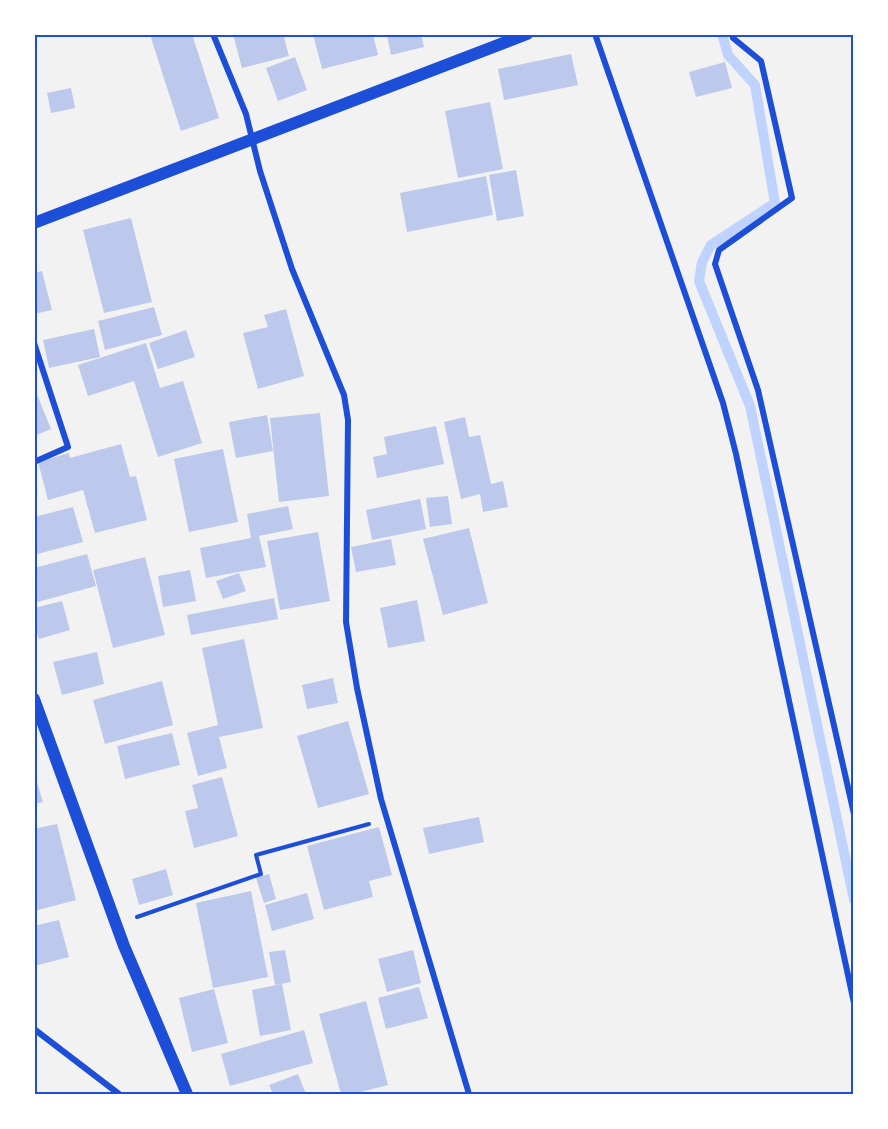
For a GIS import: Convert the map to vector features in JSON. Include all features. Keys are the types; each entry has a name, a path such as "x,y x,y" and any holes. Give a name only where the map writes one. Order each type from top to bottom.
{"main road":[{"path":"34,223 527,34"},
{"path":"34,699 116,924 187,1095"}],"street":[{"path":"213,34 246,114 260,171 292,268 344,395 348,420 346,622 357,688 387,819 469,1095"},
{"path":"595,34 723,403 736,454 854,1004"},
{"path":"732,34 733,38 760,61 792,198 719,250 715,264 758,390 854,814"},
{"path":"34,343 68,447 34,462"},
{"path":"34,1029 119,1095"}],"path":[{"path":"116,924 261,874 256,855 387,819"}],"building":[{"path":"162,34 192,34 219,118 181,131 151,38"},
{"path":"233,34 283,34 289,56 242,68"},
{"path":"313,34 373,34 378,55 322,69"},
{"path":"421,34 424,47 391,55 387,35"},
{"path":"571,54 578,85 504,100 498,69"},
{"path":"295,57 307,90 278,101 266,68"},
{"path":"725,62 732,88 696,97 689,72"},
{"path":"71,88 75,108 51,113 47,93"},
{"path":"490,102 503,169 458,178 445,111"},
{"path":"516,170 524,216 497,221 489,175"},
{"path":"486,176 493,215 407,232 400,193"},
{"path":"131,218 152,302 104,313 83,230"},
{"path":"42,271 52,310 34,314 34,273"},
{"path":"154,307 162,335 105,350 98,321"},
{"path":"286,309 304,376 258,389 243,333 268,327 264,315"},
{"path":"94,329 100,357 49,368 43,340"},
{"path":"186,330 195,357 158,369 149,343"},
{"path":"146,343 160,388 183,381 202,443 158,457 134,381 88,396 78,365"},
{"path":"34,387 51,429 34,436"},
{"path":"320,413 329,496 279,502 270,418"},
{"path":"267,415 273,451 236,458 229,422"},
{"path":"465,417 469,437 480,435 491,484 503,481 508,507 483,512 480,494 461,499 444,422"},
{"path":"436,426 444,464 377,478 373,457 387,454 384,437"},
{"path":"121,444 130,477 136,476 147,520 95,533 83,490 48,500 38,462 69,453 70,458"},
{"path":"223,449 238,522 189,532 174,459"},
{"path":"448,496 452,524 430,527 426,498"},
{"path":"420,499 426,529 372,540 366,510"},
{"path":"288,506 293,529 259,536 266,567 206,578 200,548 251,538 247,514"},
{"path":"73,507 83,542 37,554 34,547 34,517"},
{"path":"469,528 488,603 443,615 423,539"},
{"path":"318,532 330,601 280,610 267,541"},
{"path":"391,539 396,565 356,572 351,547"},
{"path":"87,554 96,586 34,603 34,568"},
{"path":"145,557 165,635 113,648 93,570"},
{"path":"190,570 196,601 163,607 158,576"},
{"path":"239,573 246,591 223,599 216,581"},
{"path":"274,598 278,619 191,635 187,615"},
{"path":"417,600 425,641 388,648 380,608"},
{"path":"62,601 70,630 39,639 34,623 34,608"},
{"path":"244,639 263,728 219,737 227,768 198,776 187,733 218,725 202,648"},
{"path":"97,652 104,684 62,695 53,662"},
{"path":"333,678 338,703 307,709 302,685"},
{"path":"162,681 173,725 105,744 93,700"},
{"path":"348,721 369,794 318,808 297,736"},
{"path":"172,733 180,765 125,779 117,746"},
{"path":"34,772 43,802 34,804"},
{"path":"222,777 238,836 194,848 185,811 198,808 192,785"},
{"path":"479,817 484,842 429,854 423,828"},
{"path":"57,824 76,900 34,911 34,829"},
{"path":"379,827 392,875 369,881 373,897 324,910 307,846"},
{"path":"166,869 173,895 139,905 132,879"},
{"path":"269,874 276,899 264,903 256,878"},
{"path":"251,891 268,977 213,988 196,903"},
{"path":"307,893 314,919 272,931 265,905"},
{"path":"59,920 69,957 34,966 34,926"},
{"path":"285,950 291,982 275,985 269,952"},
{"path":"413,950 421,983 387,992 378,959"},
{"path":"282,984 291,1030 260,1036 252,990"},
{"path":"419,987 428,1018 386,1029 378,998"},
{"path":"214,989 228,1043 192,1052 179,998"},
{"path":"366,1001 388,1085 353,1094 341,1094 319,1014"},
{"path":"304,1030 313,1063 230,1086 221,1054"},
{"path":"298,1074 306,1094 273,1094 269,1085"}],"waterway":[{"path":"722,34 728,55 755,85 775,203 711,245 702,262 699,281 750,406 854,900"}]}
